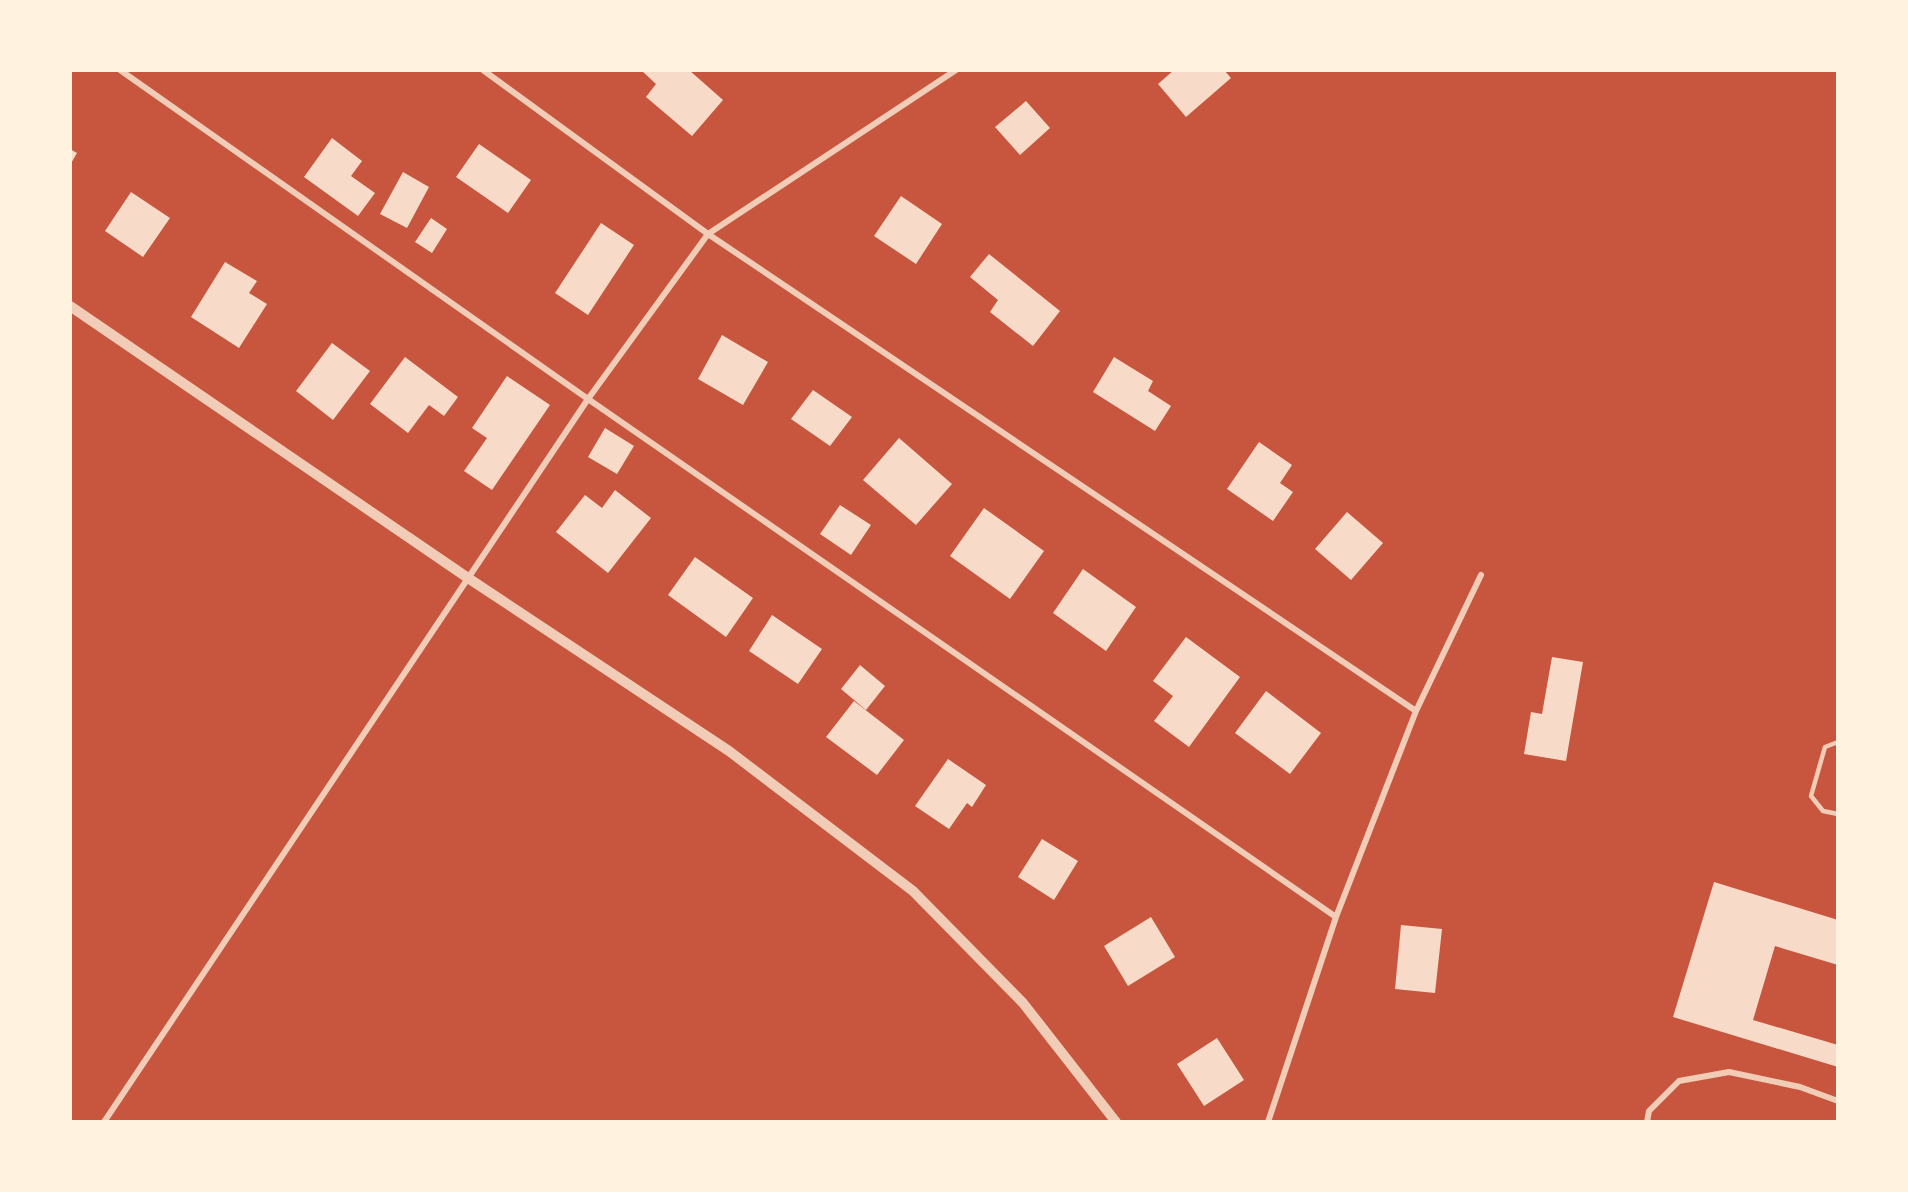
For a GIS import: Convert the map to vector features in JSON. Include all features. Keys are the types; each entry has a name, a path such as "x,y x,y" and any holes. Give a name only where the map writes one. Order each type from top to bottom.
{"street":[{"path":"120,70 588,399 1336,917"},
{"path":"483,70 708,234 1416,711"},
{"path":"104,1122 588,399 708,234 956,70"},
{"path":"70,306 468,578 729,751 913,891 1023,1003 1116,1122"},
{"path":"1268,1122 1336,917 1416,711 1481,575"},
{"path":"1647,1122 1649,1111 1679,1082 1729,1072 1800,1087 1838,1101"}],"lane":[{"path":"1838,742 1825,747 1811,796 1823,811 1838,814"}],"building":[{"path":"641,70 689,70 723,100 692,136 646,97 656,84"},
{"path":"1174,70 1224,70 1231,78 1186,117 1158,84"},
{"path":"1026,101 1050,128 1020,155 995,127"},
{"path":"332,138 362,161 351,176 375,193 358,216 304,177"},
{"path":"479,144 531,180 508,213 456,177"},
{"path":"70,149 77,153 70,165"},
{"path":"403,172 429,187 407,228 380,214"},
{"path":"131,192 170,218 143,257 105,231"},
{"path":"901,196 942,224 916,264 874,236"},
{"path":"431,218 447,229 432,253 415,242"},
{"path":"601,223 634,245 588,315 555,293"},
{"path":"989,254 1060,311 1033,346 990,312 998,300 970,277"},
{"path":"225,262 257,281 249,293 267,304 239,348 191,317"},
{"path":"722,335 768,362 743,405 698,379"},
{"path":"332,343 370,371 333,420 296,391"},
{"path":"405,357 458,397 444,416 429,405 408,433 370,404"},
{"path":"1114,357 1153,381 1148,391 1171,406 1155,431 1093,392"},
{"path":"507,376 550,405 492,490 464,471 487,438 472,428"},
{"path":"813,390 852,417 830,446 791,419"},
{"path":"605,428 634,446 617,474 588,457"},
{"path":"899,438 952,484 916,525 863,480"},
{"path":"1259,442 1292,465 1280,483 1293,492 1273,521 1227,489"},
{"path":"615,490 651,518 608,573 556,532 585,495 602,508"},
{"path":"840,505 871,525 851,555 820,534"},
{"path":"984,508 1044,551 1010,599 950,556"},
{"path":"1347,512 1383,543 1351,580 1315,549"},
{"path":"695,557 753,598 726,637 668,595"},
{"path":"1083,569 1136,607 1106,651 1053,613"},
{"path":"772,615 822,649 798,684 749,651"},
{"path":"1186,637 1240,677 1189,747 1154,721 1173,696 1153,681"},
{"path":"1552,657 1583,662 1566,761 1524,754 1531,712 1542,714"},
{"path":"860,665 885,686 866,710 841,689"},
{"path":"1266,691 1321,733 1290,774 1235,733"},
{"path":"854,701 904,740 877,775 826,737"},
{"path":"948,759 986,785 972,807 967,803 949,829 915,806"},
{"path":"1042,839 1078,861 1054,900 1018,877"},
{"path":"1714,882 1838,920 1838,965 1775,946 1753,1020 1838,1045 1838,1067 1673,1017"},
{"path":"1151,917 1175,957 1128,986 1104,946"},
{"path":"1401,925 1442,929 1435,993 1395,989"},
{"path":"1217,1038 1244,1080 1204,1106 1177,1064"}]}
